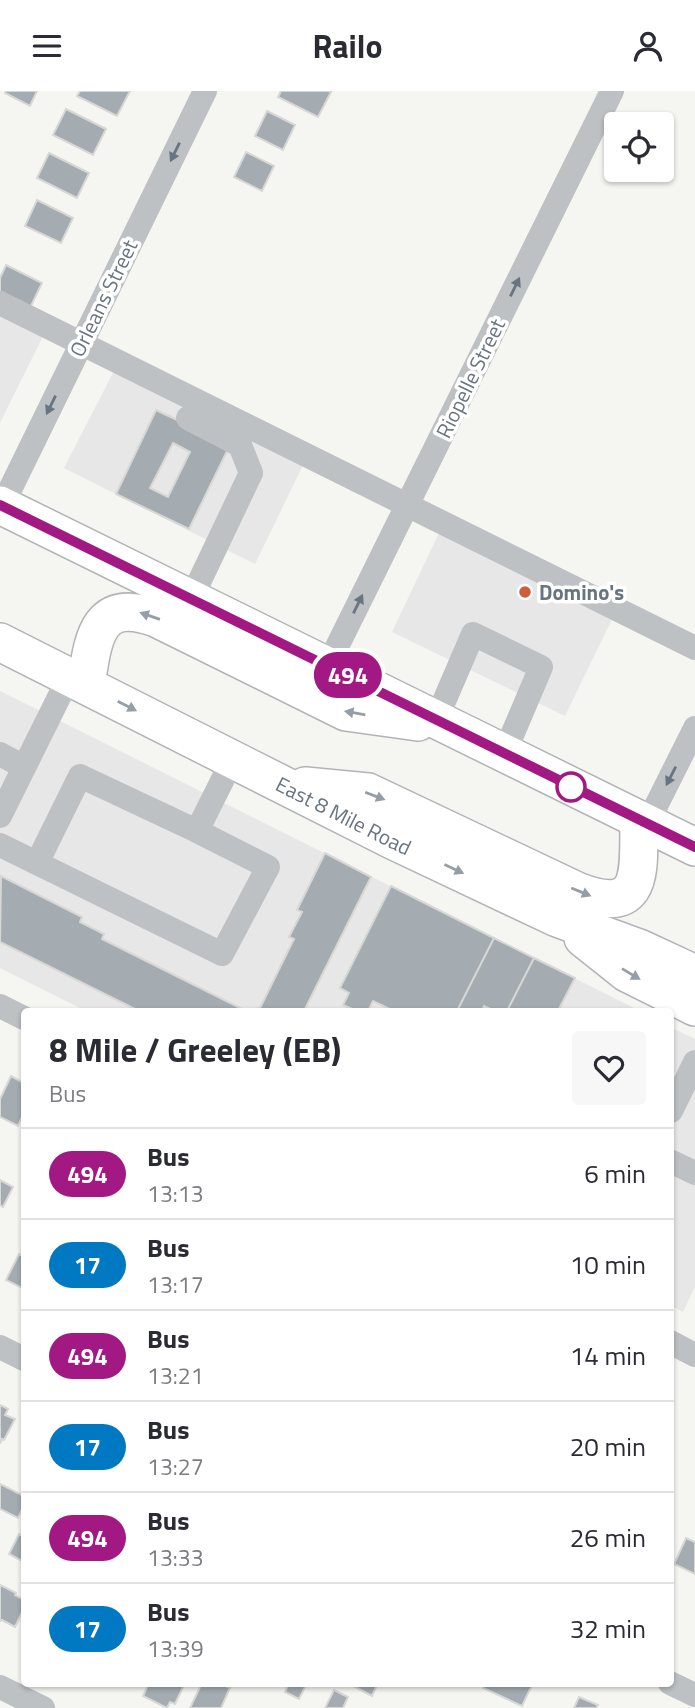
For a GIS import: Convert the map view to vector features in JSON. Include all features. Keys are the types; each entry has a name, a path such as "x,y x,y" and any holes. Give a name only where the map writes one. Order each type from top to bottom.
{"highway":[{"path":"1,513 191,599 695,848"},
{"path":"77,681 102,625 117,613 134,612 156,618 346,712 442,723"},
{"name":"East 8 Mile Road","path":"0,642 392,840 557,918 639,948 695,974"},
{"path":"283,784 368,792 577,891 601,898 619,898 631,890 637,874 643,822"},
{"path":"557,918 627,973 695,1007"}],"street":[{"name":"Orleans Street","path":"1,513 205,91"},
{"name":"Riopelle Street","path":"328,666 612,91"},
{"path":"0,303 695,648"},
{"path":"188,418 240,445 251,473 191,599"},
{"path":"442,723 473,634 541,667 504,754"},
{"path":"0,816 24,767 77,681"},
{"path":"643,822 695,728"},
{"path":"0,754 24,767"},
{"path":"197,831 233,759"},
{"path":"0,845 222,954 268,867 80,776 37,863"},
{"path":"0,1006 21,1016"},
{"path":"674,1106 692,1073"},
{"path":"674,1163 695,1173"},
{"path":"674,1344 695,1355"},
{"path":"0,1347 21,1358"},
{"path":"674,1685 695,1695"},
{"path":"0,1687 43,1708"}],"shaded area":[{"path":"0,315 43,336 0,423"},
{"path":"114,371 304,463 255,564 64,468"},
{"path":"440,531 614,615 565,716 392,632"},
{"path":"0,691 634,1008 80,1008 0,968"},
{"path":"674,1029 695,1039 695,1287 683,1312 674,1307"}],"building":[{"path":"37,91 30,106 5,93"},
{"path":"80,91 130,91 117,116 77,96"},
{"path":"281,91 331,92 318,117 278,97"},
{"path":"66,109 106,129 93,155 53,135"},
{"path":"267,111 295,125 283,150 255,136"},
{"path":"246,152 274,166 262,191 234,177"},
{"path":"49,153 89,173 77,198 37,178"},
{"path":"37,200 73,218 61,243 25,226"},
{"path":"6,265 42,283 30,308 0,293 0,278"},
{"path":"156,410 230,445 189,529 116,494","holes":["173,443 190,452 168,497 150,488"]},
{"path":"325,853 371,877 306,1008 260,1008 294,939 289,937 302,912 297,910"},
{"path":"1,876 82,917 80,922 104,934 102,939 240,1008 133,1008 0,942"},
{"path":"391,886 494,938 459,1008 388,1008 373,1001 370,1008 350,1008 343,1005 349,993 340,988"},
{"path":"494,938 534,958 509,1008 459,1008"},
{"path":"534,958 575,978 560,1008 509,1008"},
{"path":"11,1076 21,1081 21,1119 18,1126 0,1117 0,1099"},
{"path":"0,1180 13,1187 3,1207 0,1205"},
{"path":"19,1254 21,1288 6,1280"},
{"path":"0,1405 8,1409 5,1415 15,1419 0,1444"},
{"path":"0,1484 21,1494 21,1512 18,1518 0,1509"},
{"path":"19,1534 21,1560 9,1554"},
{"path":"686,1538 695,1542 695,1574 674,1564"},
{"path":"0,1585 21,1598 21,1614 15,1627 0,1621"},
{"path":"147,1687 183,1687 175,1704 170,1702 167,1708 143,1696"},
{"path":"200,1687 230,1688 221,1708 190,1708"},
{"path":"287,1687 305,1687 299,1699 285,1692"},
{"path":"355,1687 376,1687 372,1696"},
{"path":"483,1687 531,1687 522,1706"},
{"path":"334,1690 348,1697 343,1708 325,1708"},
{"path":"579,1697 598,1705 596,1708 574,1708"}],"bus line":[{"name":"494","path":"0,505 695,847"}],"place":[{"name":"Domino's","path":"525,592"}]}
